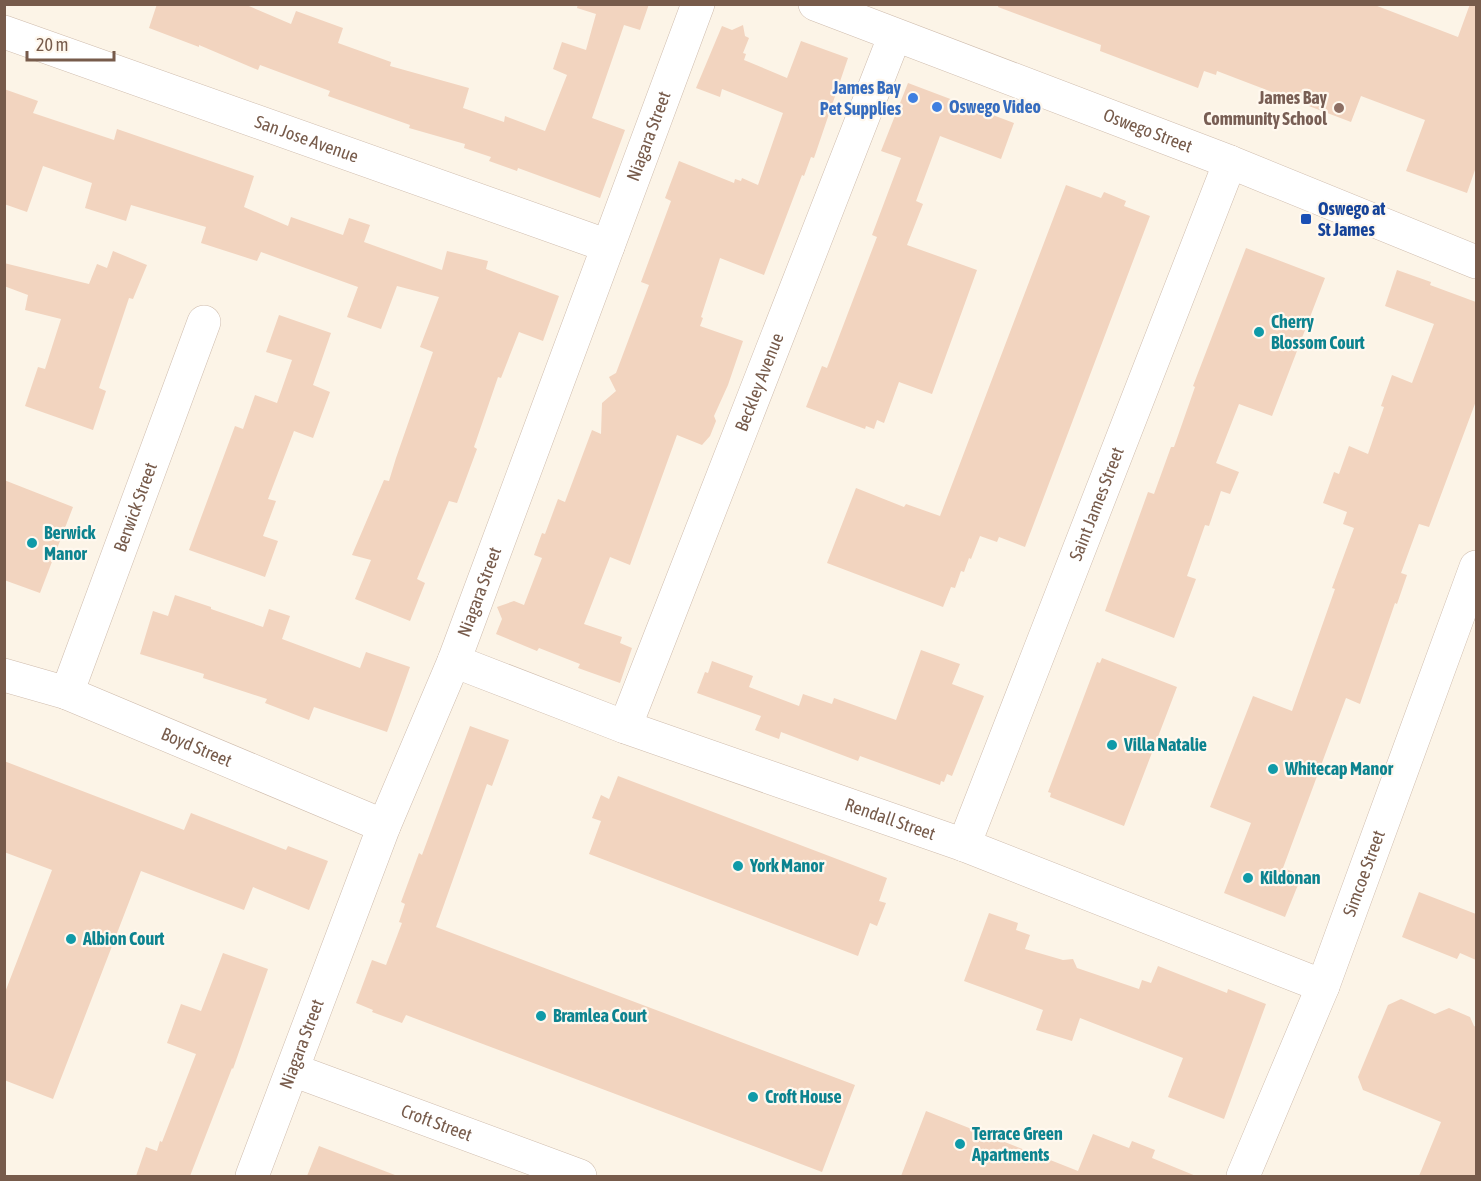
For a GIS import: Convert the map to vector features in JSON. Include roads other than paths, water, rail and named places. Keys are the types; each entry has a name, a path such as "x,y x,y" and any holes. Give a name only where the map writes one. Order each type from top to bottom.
{"street":[{"name":"Niagara Street","path":"252,1176 384,826 454,661 698,4"},
{"name":"Oswego Street","path":"815,4 1230,162 1476,262"},
{"name":"San Jose Avenue","path":"4,32 608,246"},
{"name":"Beckley Avenue","path":"625,728 894,35"},
{"name":"Saint James Street","path":"964,845 1230,162"},
{"name":"Berwick Street","path":"67,693 204,322"},
{"name":"Simcoe Street","path":"1243,1176 1323,986 1476,567"},
{"name":"Rendall Street","path":"454,661 625,728 964,845 1323,986"},
{"name":"Boyd Street","path":"4,675 67,693 384,826"},
{"name":"Croft Street","path":"293,1070 580,1176"}],"place":[{"name":"James Bay Pet Supplies","path":"913,98"},
{"name":"Oswego Video","path":"937,107"},
{"name":"James Bay Community School","path":"1339,108"},
{"name":"Oswego at St James","path":"1306,219"},
{"name":"Cherry Blossom Court","path":"1259,332"},
{"name":"Berwick Manor","path":"32,543"},
{"name":"Villa Natalie","path":"1112,745"},
{"name":"Whitecap Manor","path":"1273,769"},
{"name":"York Manor","path":"738,866"},
{"name":"Kildonan","path":"1248,878"},
{"name":"Albion Court","path":"71,939"},
{"name":"Bramlea Court","path":"541,1016"},
{"name":"Croft House","path":"753,1097"},
{"name":"Terrace Green Apartments","path":"960,1144"}]}
